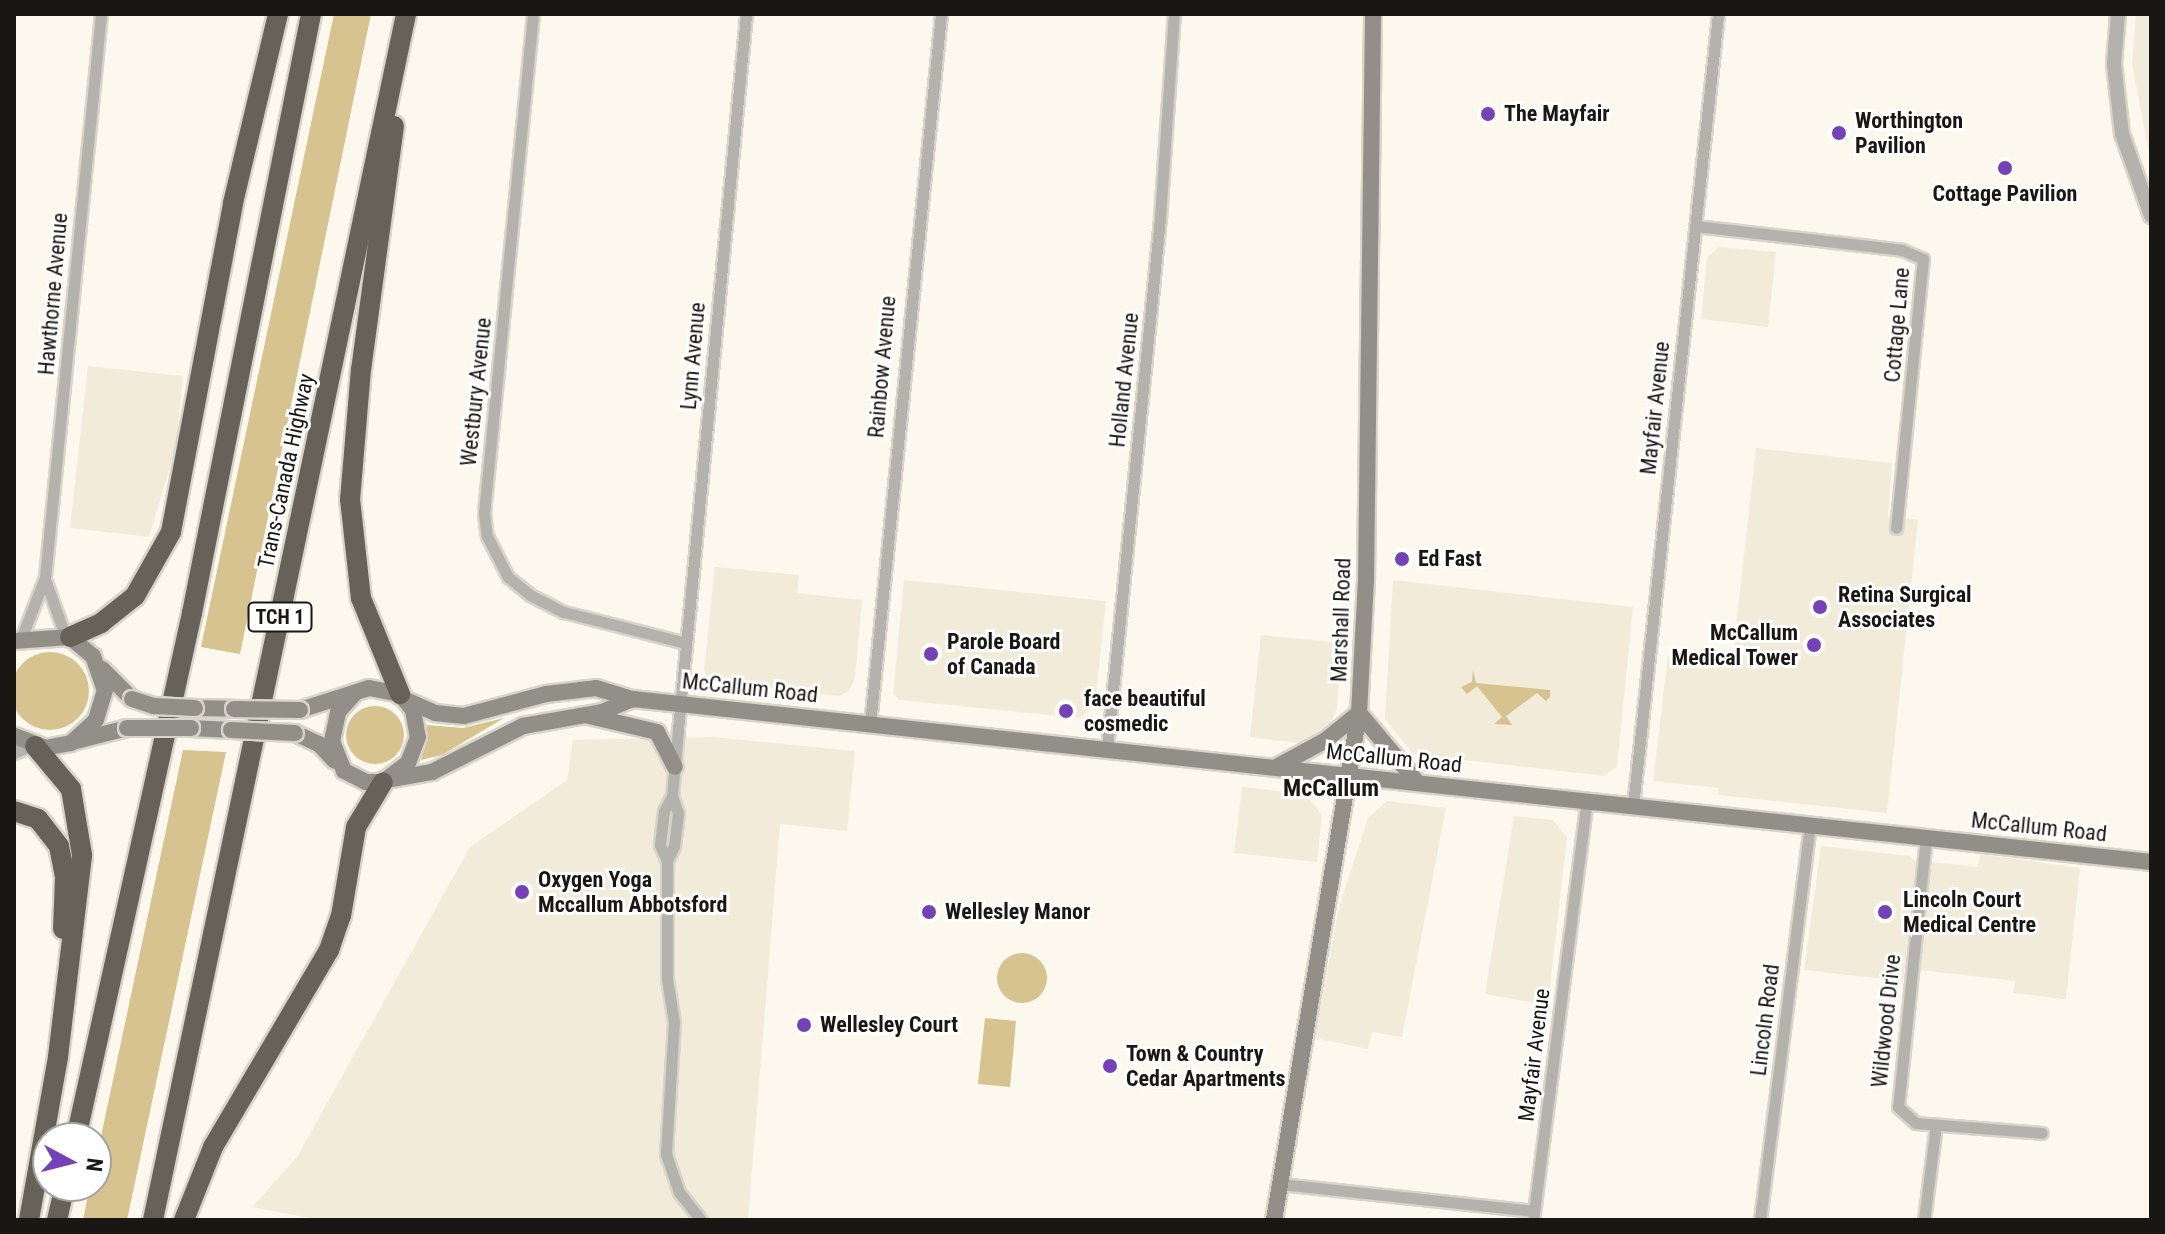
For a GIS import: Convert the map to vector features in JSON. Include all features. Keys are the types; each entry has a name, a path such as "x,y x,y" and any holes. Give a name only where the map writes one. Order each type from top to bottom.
{"highway":[{"path":"68,636 101,623 135,596 171,532 233,203 278,14"},
{"path":"80,1122 192,613 311,14"},
{"path":"403,697 361,598 350,499 361,369 408,14"},
{"name":"Trans-Canada Highway","path":"153,1220 408,14"},
{"path":"26,748 71,789 81,835 80,897 58,1057 29,1220"},
{"path":"184,1220 228,1119 329,950 341,916 356,827 387,781"},
{"path":"14,811 49,829 64,866 55,1013 58,1057"}],"main road":[{"name":"Marshall Road","path":"1274,1220 1359,713 1366,581 1373,14"},
{"path":"14,736 26,748 71,743 127,728 295,733 319,744 344,771 366,782 387,781 408,763 418,737 403,697 382,688 300,710 195,708 132,699 68,636 16,642"},
{"path":"71,743 96,720 103,703 101,668"},
{"name":"McCallum Road","path":"403,697 450,716 580,689 633,699 2151,862"},
{"path":"344,771 333,726 355,693"},
{"name":"McCallum Road","path":"387,781 432,772 523,726 584,714 633,699"},
{"path":"1278,766 1326,740 1359,713 1417,782"},
{"path":"584,714 657,732 675,767"}],"street":[{"name":"Hawthorne Avenue","path":"16,642 45,577 101,14"},
{"name":"Westbury Avenue","path":"533,14 484,513 487,536 508,577 530,595 564,612 686,643"},
{"name":"Lynn Avenue","path":"701,1220 679,1192 666,1154 674,1022 667,979 667,861 660,845 664,811 672,796 746,14"},
{"name":"Rainbow Avenue","path":"870,724 941,14"},
{"name":"Holland Avenue","path":"1107,749 1160,218 1174,14"},
{"name":"Mayfair Avenue","path":"1633,806 1718,14"},
{"path":"2118,14 2114,64 2122,134 2151,216"},
{"name":"Cottage Lane","path":"1696,226 1902,250 1923,259 1896,528"},
{"name":"Hawthorne Avenue","path":"45,577 68,636"},
{"name":"Mayfair Avenue","path":"1533,1215 1587,801"},
{"name":"Lincoln Road","path":"1760,1220 1810,825"},
{"name":"Wildwood Drive","path":"1926,837 1897,1100 1908,1120 2042,1133"},
{"path":"1924,1220 1936,1125"},
{"path":"1281,1184 1533,1215"}],"shaded area":[{"path":"334,14 371,14 240,654 201,647"},
{"path":"2136,14 2151,14 2151,164 2132,64"},
{"path":"1719,247 1776,252 1768,327 1701,319 1707,257"},
{"path":"88,366 183,376 176,447 149,537 70,528"},
{"path":"1756,448 1892,463 1888,516 1918,520 1887,813 1718,795 1718,788 1653,781 1668,656 1732,663"},
{"path":"715,567 799,575 797,593 862,600 855,678 849,691 839,696 709,681 704,670"},
{"path":"904,580 1106,601 1095,704 1080,718 899,700 893,694"},
{"path":"1393,580 1633,607 1617,767 1604,776 1413,754 1385,719"},
{"path":"1261,635 1342,643 1337,708 1332,720 1311,739 1299,743 1250,737"},
{"path":"50,652 65,655 78,663 86,676 89,691 86,706 78,719 65,727 50,730 35,727 22,719 14,706 11,691 14,676 22,663 35,655"},
{"path":"1473,670 1476,683 1550,690 1550,697 1546,701 1537,693 1506,716 1512,725 1494,724 1502,717 1477,686 1467,694 1461,687 1472,682"},
{"path":"375,706 386,708 395,715 402,724 402,746 395,755 386,762 375,764 364,762 355,755 348,746 346,735 348,724 355,715 364,708"},
{"path":"504,718 442,755 421,760 427,725 463,728"},
{"path":"714,737 855,751 847,831 780,824 748,1220 320,1220 252,1207 297,1157 470,847 567,780 573,740"},
{"path":"183,750 226,752 127,1220 83,1220 87,1202 112,1202 112,1122 104,1122"},
{"path":"1242,787 1306,794 1322,815 1317,862 1234,853"},
{"path":"1387,801 1446,808 1402,1037 1372,1032 1368,1049 1314,1038 1339,907 1368,818"},
{"path":"1514,816 1553,820 1567,837 1548,1005 1485,994"},
{"path":"1821,846 1910,856 1917,862 1903,981 1804,970"},
{"path":"1980,854 2080,868 2066,999 2013,993 2015,981 1920,970 1932,862 1978,867"},
{"path":"1022,953 1039,961 1047,978 1039,995 1022,1003 1005,995 997,978 1005,961"},
{"path":"985,1018 1016,1021 1010,1087 978,1084"}],"place":[{"name":"The Mayfair","path":"1488,114"},
{"name":"Worthington Pavilion","path":"1839,133"},
{"name":"Cottage Pavilion","path":"2005,168"},
{"name":"Ed Fast","path":"1402,559"},
{"name":"Retina Surgical Associates","path":"1820,607"},
{"name":"McCallum Medical Tower","path":"1814,645"},
{"name":"Parole Board of Canada","path":"931,654"},
{"name":"face beautiful cosmedic","path":"1066,711"},
{"name":"Oxygen Yoga Mccallum Abbotsford","path":"522,892"},
{"name":"Wellesley Manor","path":"929,912"},
{"name":"Lincoln Court Medical Centre","path":"1885,912"},
{"name":"Wellesley Court","path":"804,1025"},
{"name":"Town & Country Cedar Apartments","path":"1110,1066"}],"district":[{"name":"McCallum","path":"1331,789"}]}
